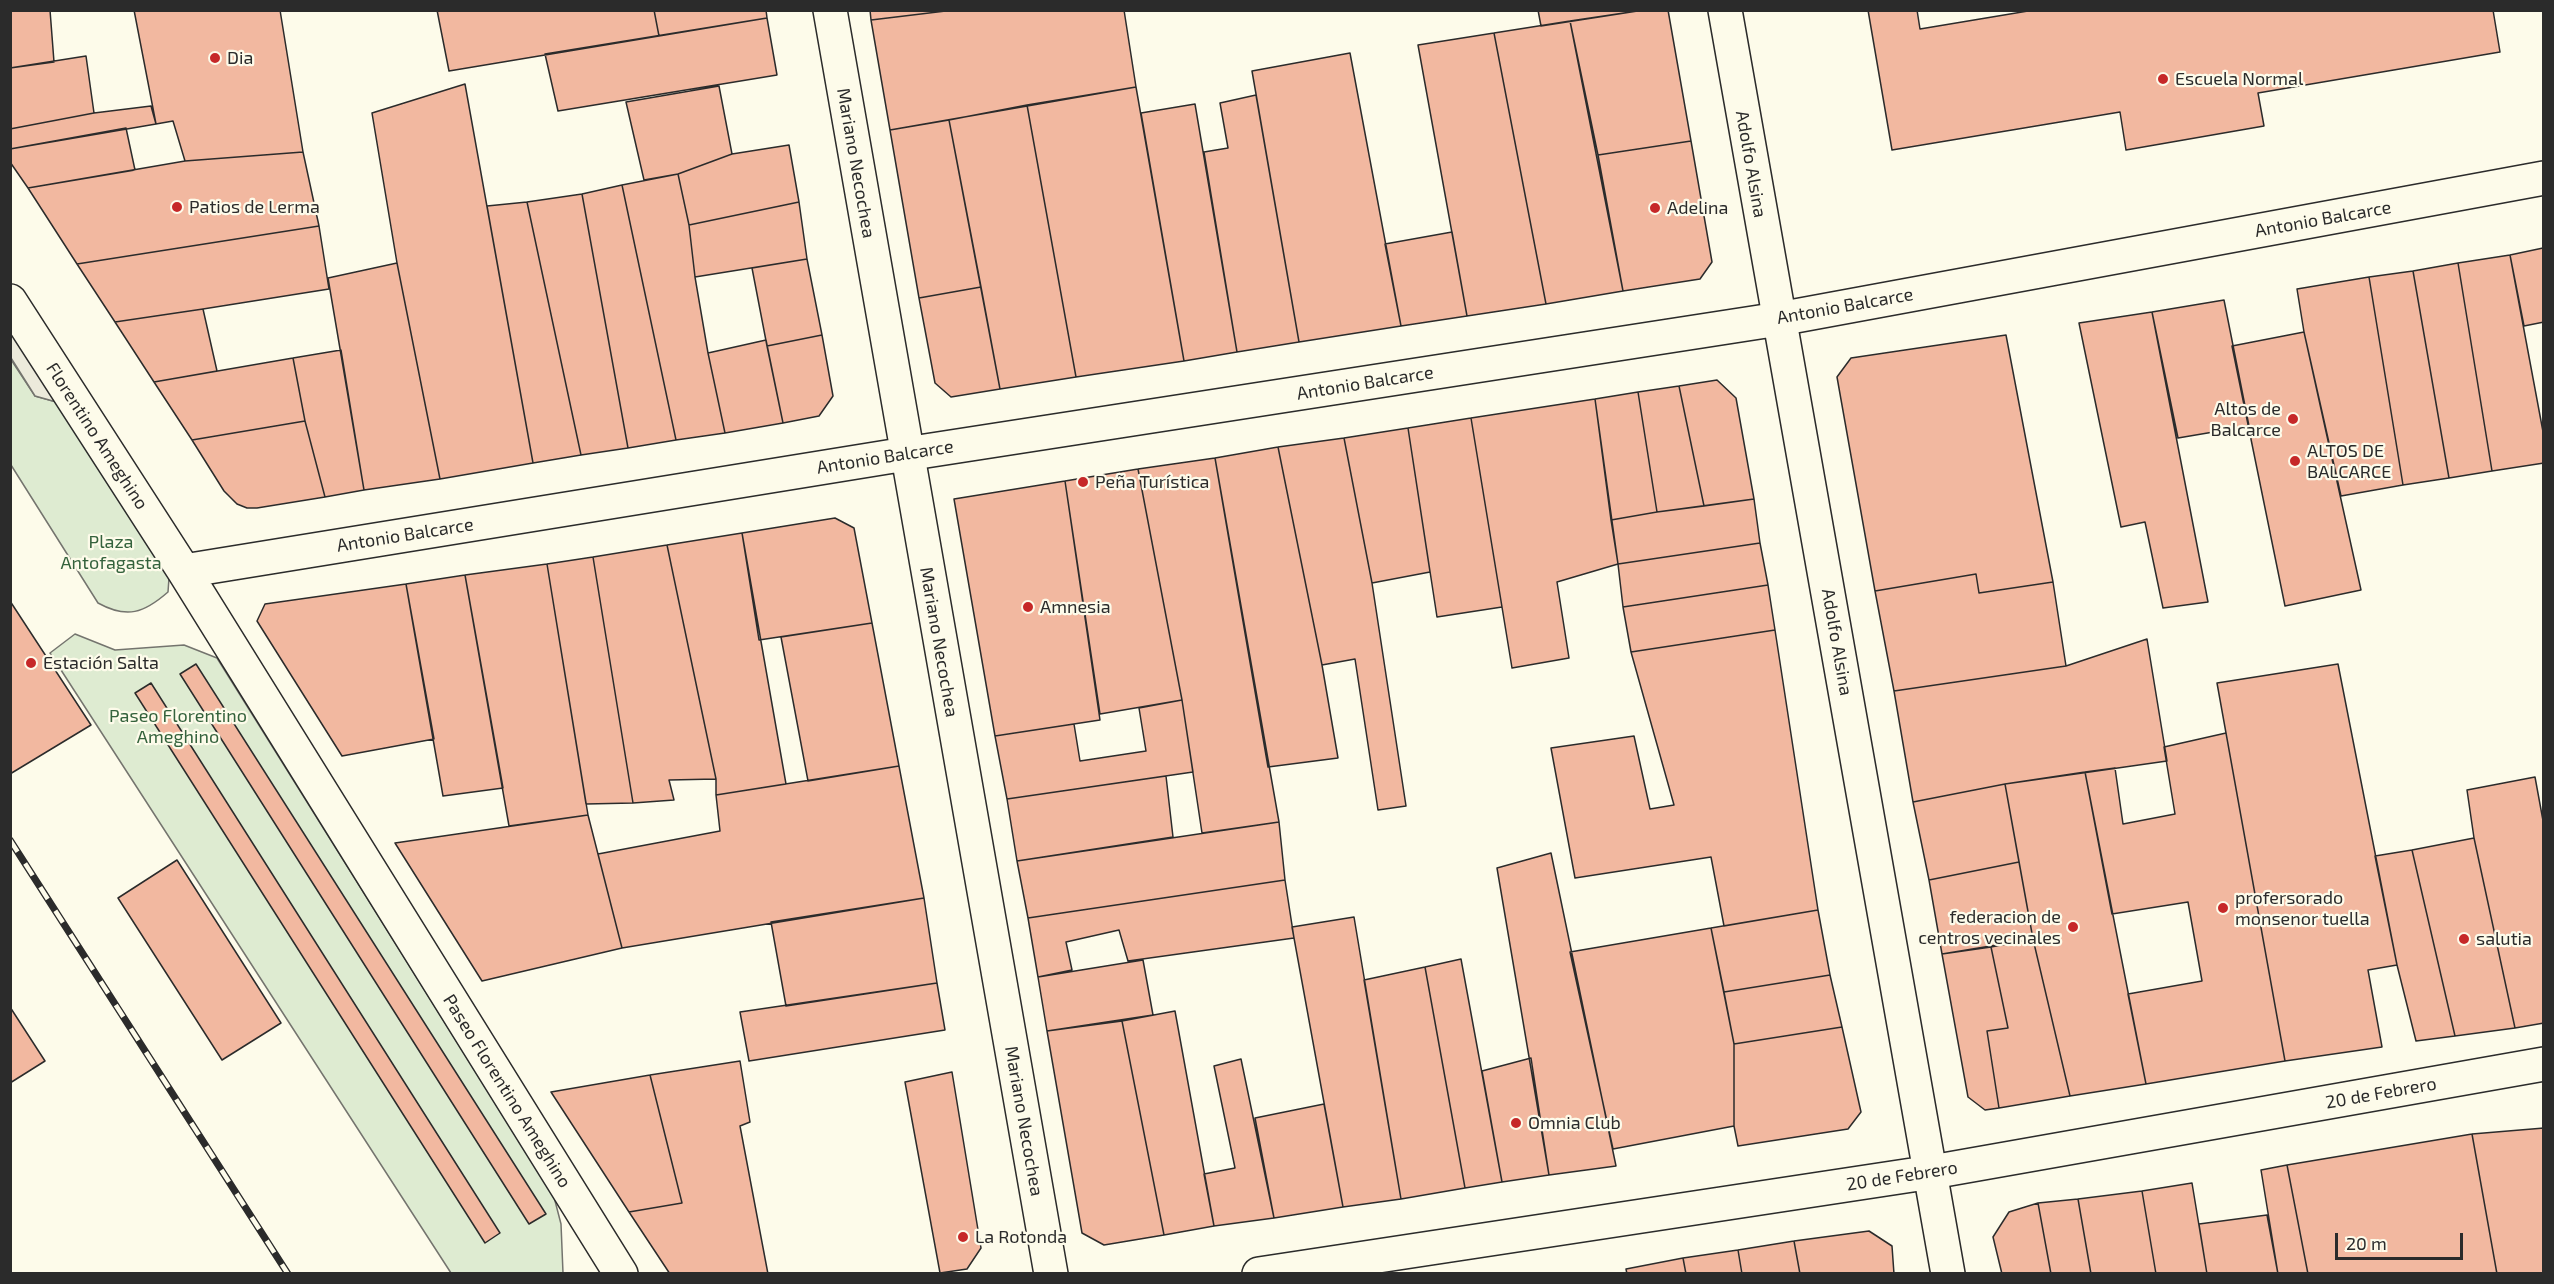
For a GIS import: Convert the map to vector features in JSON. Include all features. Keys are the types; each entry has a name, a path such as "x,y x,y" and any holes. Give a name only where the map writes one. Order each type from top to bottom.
{"street":[{"name":"Mariano Necochea","path":"830,10 906,454 1052,1274"},
{"name":"Adolfo Alsina","path":"1725,10 1932,1172 1948,1274"},
{"name":"Antonio Balcarce","path":"184,571 906,454 1779,319 2544,178"},
{"name":"Florentino Ameghino","path":"10,301 184,571"},
{"name":"Paseo Florentino Ameghino","path":"184,571 621,1274"},
{"name":"20 de Febrero","path":"1259,1274 1932,1172 2544,1064"}],"green space":[{"name":"Plaza Antofagasta","path":"10,358 35,396 60,403 169,578 168,592 151,605 127,612 108,608 98,603 11,465"},
{"name":"Paseo Florentino Ameghino","path":"75,634 115,650 184,645 217,658 554,1197 561,1224 563,1273 451,1273 50,653"}],"shaded area":[{"path":"10,326 60,403 35,396 11,358"}],"building":[{"path":"10,10 50,10 54,62 10,68"},
{"name":"Dia","path":"134,10 280,10 303,152 185,161 173,121 156,124"},
{"path":"437,10 654,10 659,36 449,71"},
{"path":"654,10 766,10 767,18 659,36"},
{"path":"870,10 954,10 871,20"},
{"path":"954,10 1124,10 1136,87 890,130 871,20"},
{"path":"1538,10 1644,10 1541,26"},
{"path":"1644,10 1668,10 1691,141 1598,155 1570,21"},
{"path":"1868,10 1917,10 1920,29 2034,10 2493,10 2500,52 2258,93 2264,126 2126,150 2120,112 1892,150"},
{"path":"767,18 777,75 558,111 545,54"},
{"path":"1570,21 1623,291 1546,304 1494,33"},
{"path":"1494,33 1546,304 1467,316 1418,45"},
{"path":"1350,53 1401,326 1299,342 1252,71"},
{"path":"86,56 94,113 10,129 10,68"},
{"path":"465,84 533,463 440,479 397,263 372,113"},
{"path":"719,86 732,154 678,174 644,180 626,102"},
{"path":"1136,87 1184,361 1076,377 1027,105"},
{"path":"1256,95 1299,342 1237,352 1204,152 1228,148 1220,103"},
{"path":"1195,104 1237,352 1184,361 1141,113"},
{"path":"1027,105 1076,377 1000,389 949,120"},
{"path":"151,106 156,124 10,149 10,129 94,113"},
{"path":"949,120 981,287 919,298 890,130"},
{"path":"126,128 135,170 28,188 10,162 10,149"},
{"name":"Adelina","path":"1691,141 1712,262 1700,279 1623,291 1598,155"},
{"path":"789,145 799,202 689,225 678,174 732,154"},
{"name":"Patios de Lerma","path":"303,152 319,226 77,264 28,188 185,161"},
{"path":"678,174 689,225 708,353 725,433 676,440 622,185"},
{"path":"622,185 676,440 628,448 582,194"},
{"path":"582,194 628,448 581,455 527,202"},
{"path":"527,202 581,455 533,463 487,206"},
{"path":"799,202 807,259 695,277 689,225"},
{"path":"319,226 329,289 203,309 115,322 77,264"},
{"path":"1452,232 1467,316 1401,326 1385,244"},
{"path":"2543,248 2544,322 2524,326 2510,255"},
{"path":"2510,255 2544,437 2544,463 2492,471 2458,263"},
{"path":"807,259 822,335 767,346 752,268"},
{"path":"397,263 440,479 364,490 328,278"},
{"path":"2458,263 2492,471 2449,478 2413,271"},
{"path":"2413,271 2449,478 2403,485 2369,277"},
{"path":"2369,277 2403,485 2341,496 2304,332 2297,289"},
{"path":"981,287 1000,389 951,397 935,383 919,298"},
{"path":"2224,300 2249,426 2178,438 2152,312"},
{"path":"203,309 217,371 154,382 115,322"},
{"path":"2152,312 2208,602 2163,608 2145,522 2121,527 2079,323"},
{"name":"ALTOS DE BALCARCE","path":"2304,332 2361,590 2285,606 2232,346"},
{"path":"822,335 833,396 819,416 783,423 767,346"},
{"path":"2006,335 2053,582 1979,593 1976,574 1875,591 1837,377 1851,358"},
{"path":"766,340 783,423 725,433 708,353"},
{"path":"341,350 364,490 325,497 305,421 293,358"},
{"path":"293,358 305,421 192,440 154,382"},
{"path":"1717,380 1736,398 1754,499 1704,506 1679,386"},
{"path":"1679,386 1704,506 1657,512 1638,392"},
{"path":"1638,392 1657,512 1611,520 1595,399"},
{"path":"1595,399 1618,564 1557,582 1569,658 1512,668 1471,418"},
{"path":"1471,418 1502,607 1437,617 1408,428"},
{"path":"305,421 325,497 257,508 247,508 237,504 224,491 192,440"},
{"path":"1408,428 1430,572 1372,583 1344,438"},
{"path":"1344,438 1372,583 1406,806 1378,810 1355,659 1322,665 1278,447"},
{"path":"1278,447 1322,665 1338,758 1268,767 1215,458"},
{"path":"1215,458 1279,822 1202,833 1182,700 1138,469"},
{"path":"1138,469 1182,700 1100,714 1065,481"},
{"name":"Amnesia","path":"1065,481 1100,720 995,736 954,499"},
{"path":"1754,499 1760,543 1618,564 1611,520"},
{"path":"835,518 854,528 872,623 759,640 742,533"},
{"path":"742,533 786,784 716,795 716,779 667,545"},
{"path":"1760,543 1768,585 1623,607 1618,564"},
{"path":"667,545 716,779 669,780 674,800 633,803 593,557"},
{"path":"593,557 633,803 586,804 547,564"},
{"path":"547,564 588,815 509,826 465,575"},
{"path":"1976,574 1979,593 2053,582 2066,666 1894,691 1875,591"},
{"path":"465,575 503,788 443,796 406,584"},
{"path":"406,584 434,739 342,756 257,621 265,604"},
{"path":"1768,585 1775,630 1631,652 1623,607"},
{"name":"Estación Salta","path":"10,601 91,725 10,774"},
{"path":"872,623 899,766 808,781 781,637"},
{"path":"1775,630 1818,910 1724,926 1711,857 1575,878 1551,748 1634,736 1650,809 1674,805 1631,652"},
{"path":"2147,639 2167,761 2005,784 1913,802 1894,691 2066,666"},
{"path":"196,664 546,1214 529,1224 180,674"},
{"path":"2338,664 2397,965 2368,970 2382,1047 2285,1061 2217,683"},
{"path":"151,683 500,1233 485,1243 135,693"},
{"path":"1182,700 1193,772 1007,799 995,736 1074,724 1080,761 1146,751 1139,708"},
{"name":"profersorado monsenor tuella","path":"2226,733 2285,1061 2146,1084 2128,994 2202,981 2188,902 2112,914 2085,772 2115,768 2123,824 2175,814 2164,747"},
{"path":"899,766 924,898 622,948 598,854 720,831 716,795"},
{"name":"federacion de centros vecinales","path":"2085,772 2146,1084 2070,1096 2033,939 2005,784"},
{"path":"1166,776 1173,837 1017,861 1007,799"},
{"path":"2535,777 2544,826 2544,1023 2515,1028 2474,838 2467,790"},
{"path":"2005,784 2019,862 1929,880 1913,802"},
{"path":"588,815 622,948 482,981 395,843"},
{"path":"1279,822 1285,880 1028,918 1017,861"},
{"name":"salutia","path":"2474,838 2515,1028 2455,1036 2412,850"},
{"path":"2412,850 2455,1036 2416,1041 2397,965 2375,856"},
{"path":"1551,853 1616,1166 1549,1175 1497,868"},
{"path":"177,860 281,1023 222,1060 118,898"},
{"path":"2019,862 2033,939 1942,954 1929,880"},
{"path":"1285,880 1294,938 1128,961 1119,930 1066,942 1072,970 1038,977 1028,918"},
{"path":"924,898 937,983 786,1006 771,922"},
{"path":"1818,910 1830,975 1724,992 1711,928"},
{"path":"1354,917 1401,1199 1343,1207 1292,927"},
{"path":"1711,928 1734,1044 1734,1126 1613,1149 1570,952"},
{"path":"2033,939 2070,1096 1999,1108 1987,1031 2008,1028 1991,947"},
{"path":"1991,947 2008,1028 1987,1031 1999,1108 1985,1110 1968,1097 1942,954"},
{"path":"1461,959 1502,1182 1465,1188 1425,967"},
{"path":"1143,960 1153,1015 1047,1031 1038,977"},
{"path":"1425,967 1465,1188 1401,1199 1364,980"},
{"path":"1830,975 1842,1027 1734,1044 1724,992"},
{"path":"937,983 945,1030 749,1061 740,1012"},
{"path":"10,1007 45,1061 10,1083"},
{"path":"1175,1011 1214,1226 1164,1235 1122,1021"},
{"path":"1122,1021 1164,1235 1104,1245 1082,1233 1047,1031"},
{"path":"1842,1027 1861,1112 1848,1129 1738,1146 1734,1126 1734,1044"},
{"name":"Omnia Club","path":"1531,1058 1549,1175 1502,1182 1482,1071"},
{"path":"1241,1059 1274,1218 1214,1226 1204,1174 1235,1168 1214,1066"},
{"path":"740,1061 750,1122 740,1126 768,1274 670,1274 629,1212 682,1203 650,1075"},
{"path":"952,1072 981,1248 967,1269 940,1273 905,1082"},
{"path":"650,1075 682,1203 629,1212 551,1092"},
{"path":"1324,1104 1343,1207 1274,1218 1255,1118"},
{"path":"2544,1128 2544,1274 2497,1274 2472,1134"},
{"path":"2472,1134 2497,1274 2308,1274 2287,1165"},
{"path":"2287,1165 2308,1274 2278,1274 2261,1170"},
{"path":"2192,1183 2207,1274 2156,1274 2142,1191"},
{"path":"2142,1191 2156,1274 2091,1274 2078,1199"},
{"path":"2078,1199 2091,1274 2051,1274 2038,1203"},
{"path":"2038,1203 2051,1274 2002,1274 1993,1237 2009,1212"},
{"path":"2267,1215 2278,1274 2207,1274 2199,1224"},
{"path":"1869,1231 1892,1246 1894,1274 1800,1274 1794,1241"},
{"path":"1794,1241 1800,1274 1742,1274 1738,1250"},
{"path":"1738,1250 1742,1274 1686,1274 1683,1258"},
{"path":"1683,1258 1686,1274 1627,1274 1626,1269"}],"railway":[{"path":"10,840 288,1274"}],"place":[{"name":"Dia","path":"215,58"},
{"name":"Escuela Normal","path":"2163,79"},
{"name":"Patios de Lerma","path":"177,207"},
{"name":"Adelina","path":"1655,208"},
{"name":"Altos de Balcarce","path":"2293,419"},
{"name":"ALTOS DE BALCARCE","path":"2295,461"},
{"name":"Peña Turística","path":"1083,482"},
{"name":"Amnesia","path":"1028,607"},
{"name":"Estación Salta","path":"31,663"},
{"name":"profersorado monsenor tuella","path":"2223,908"},
{"name":"federacion de centros vecinales","path":"2073,927"},
{"name":"salutia","path":"2464,939"},
{"name":"Omnia Club","path":"1516,1123"},
{"name":"La Rotonda","path":"963,1237"}]}
